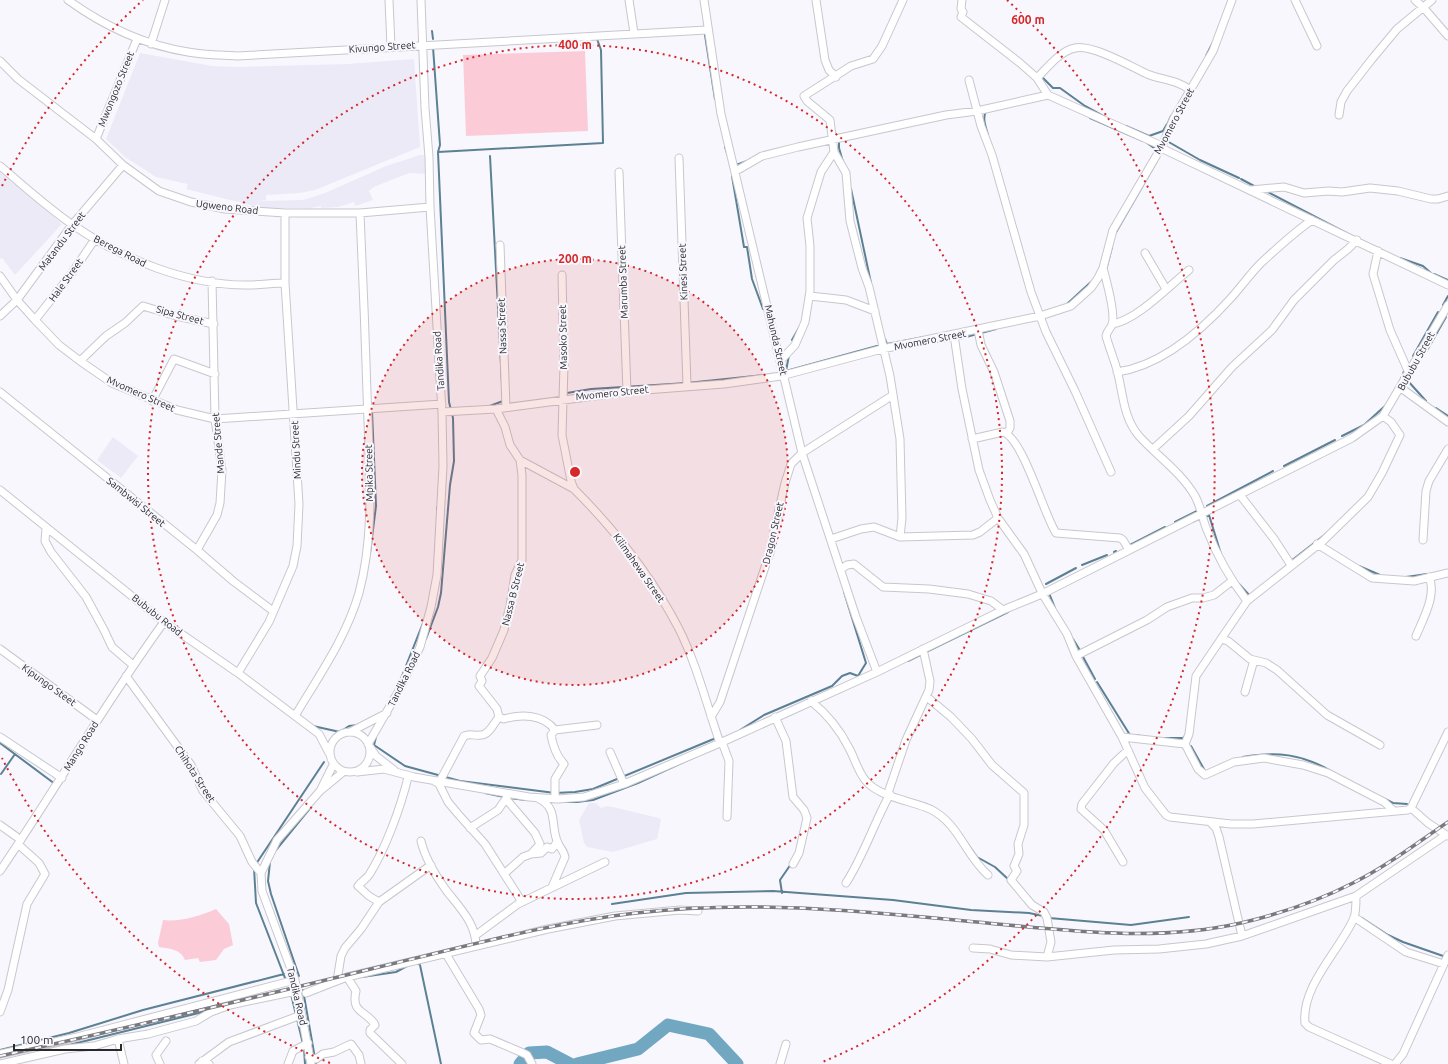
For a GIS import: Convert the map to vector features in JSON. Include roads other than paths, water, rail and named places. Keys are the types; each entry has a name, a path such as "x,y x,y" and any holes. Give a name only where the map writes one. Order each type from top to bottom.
{"street":[{"name":"Kivungo Street","path":"68,0 137,39 151,44 189,53 238,56 707,30"},
{"path":"151,44 165,0"},
{"path":"389,0 391,47"},
{"name":"Tandika Road","path":"369,744 401,687 420,647 436,582 442,512 442,404 430,207 421,0"},
{"path":"629,0 634,33"},
{"name":"Mahunda Street","path":"704,0 707,30 721,114 736,171 802,453 856,617 877,672"},
{"path":"816,0 825,60 829,70 836,77"},
{"path":"900,537 902,518 900,439 890,376 882,349 875,311 850,221 846,173 834,152 834,140 830,120 807,101 804,96 836,77 851,66 873,59 882,46 903,0"},
{"path":"962,0 961,9 963,12 961,17 1003,49 1037,78 1048,95 1357,240 1448,285"},
{"name":"Mvomero Street","path":"442,412 496,409 563,399 687,386 724,384 784,376 882,349 1040,316 1071,306 1091,288 1103,268 1113,230 1161,147 1174,118 1213,51 1232,0"},
{"path":"1294,0 1316,46"},
{"path":"1415,0 1448,36"},
{"path":"1339,115 1341,102 1347,91 1397,29 1432,0"},
{"name":"Mwongozo Street","path":"96,139 137,39"},
{"path":"1037,78 1058,57 1076,48 1084,48 1126,63 1147,74 1169,80 1190,90"},
{"name":"Ugweno Road","path":"0,61 18,79 96,139 123,166 159,191 191,202 225,209 285,213 360,213 430,207"},
{"path":"969,80 1031,292 1040,316 1111,472"},
{"path":"736,171 762,156 798,147 946,115 977,111 1048,95"},
{"path":"781,360 796,345 805,322 810,296 810,246 807,218 821,172 834,152"},
{"name":"Kinesi Street","path":"679,158 687,386"},
{"name":"Berega Road","path":"0,166 72,225 121,254 149,266 212,281 248,285 285,283"},
{"name":"Matandu Street","path":"0,316 17,300 72,225 123,166"},
{"name":"Marumba Street","path":"619,172 627,392"},
{"path":"1251,190 1284,187 1304,193 1329,191 1342,192 1370,188 1398,191 1431,199 1438,199 1448,196"},
{"name":"Mindu Street","path":"238,673 259,641 273,611 291,571 297,546 299,504 285,283 285,213"},
{"name":"Mpika Street","path":"295,716 334,650 358,593 366,561 370,514 368,409 360,213"},
{"path":"1117,372 1130,370 1158,359 1198,331 1260,264 1312,220"},
{"name":"Hale Street","path":"35,320 72,273 95,239"},
{"path":"1153,449 1189,416 1232,367 1272,330 1294,300 1334,260 1357,240"},
{"name":"Nassa Street","path":"500,245 506,407"},
{"path":"1378,251 1375,262 1375,279 1390,330 1409,373"},
{"path":"1145,253 1166,289"},
{"path":"1103,268 1110,296 1112,324 1106,336 1117,372 1127,415 1138,435 1191,489 1200,504 1214,547 1232,582 1247,601"},
{"path":"1112,324 1132,317 1189,270"},
{"name":"Masoko Street","path":"562,275 564,365 563,399"},
{"name":"Mvomero Street","path":"0,276 17,300 35,320 59,345 80,361 112,383 152,401 177,410 215,419 294,412 368,409 412,404 442,404"},
{"name":"Mande Street","path":"197,550 211,527 220,503 222,470 215,419 212,281"},
{"path":"810,296 846,300 875,311"},
{"name":"Bububu Street","path":"1383,416 1401,388 1448,305"},
{"name":"Sipa Street","path":"80,361 106,336 125,323 140,308 146,306 176,316 214,324"},
{"path":"978,330 981,345 994,372 1010,421 1010,428 1007,433"},
{"path":"954,335 972,439 979,470 998,518 1021,548 1042,594 1067,634 1076,656 1122,737 1145,788 1166,815 1170,818 1211,823 1253,824 1393,810 1408,810 1411,808 1448,732"},
{"path":"152,401 174,358 215,374"},
{"path":"1401,388 1448,422"},
{"name":"Sambwisi Street","path":"0,392 197,550 233,581 273,611"},
{"name":"Dragon Street","path":"711,717 720,702 770,553 785,483 791,464 802,453 893,395"},
{"name":"Kilimahewa Street","path":"563,399 562,435 571,482 574,489 610,526 630,552 665,606 679,631 728,761 727,817"},
{"path":"496,409 505,427 510,445 520,460 574,489"},
{"path":"319,734 329,753 333,765 343,772 384,769 507,796 555,799 584,797 624,784 721,743 775,717 877,672 1003,610 1042,594 1352,438 1383,416 1391,422 1400,435 1382,473 1368,497 1350,517 1247,601 1196,676 1189,734 1185,744 1198,769 1205,775 1234,762 1264,758 1303,765 1333,775 1384,802 1393,810"},
{"path":"972,439 1004,432 1007,433 1016,445 1041,495 1051,526 1056,533 1120,538 1129,550"},
{"path":"1423,540 1426,491 1429,481 1448,449"},
{"name":"Nassa B Street","path":"499,717 497,709 480,688 482,681 480,678 481,674 492,658 504,630 515,575 522,560 522,475 520,460"},
{"name":"Bububu Road","path":"0,490 46,529 62,538 164,622 238,673 319,734"},
{"path":"1240,495 1274,539 1291,565"},
{"path":"831,539 861,529 874,527 900,537 973,535 980,532 998,518"},
{"path":"46,529 45,541 51,552 86,597 112,647 132,665"},
{"path":"1317,544 1372,578 1414,581 1448,573"},
{"path":"840,568 854,564 884,587 929,589 968,594 991,600 1003,610"},
{"path":"1416,636 1429,600 1432,586 1429,577"},
{"path":"1076,656 1147,620 1167,607 1192,598 1203,598 1214,595 1232,582"},
{"name":"Mango Road","path":"0,871 62,778 132,665 164,622"},
{"path":"1221,639 1228,641 1245,656 1266,663 1277,670 1327,715 1380,745"},
{"name":"Kipungo Steet","path":"0,649 97,720"},
{"path":"846,883 861,857 880,812 890,794 888,793 906,740 927,697 930,681 923,649"},
{"path":"1245,692 1254,660"},
{"name":"Chihota Street","path":"126,676 191,766 204,791 240,836 252,862 261,873"},
{"path":"927,697 951,717 967,734 992,766 1024,793 1024,825 1018,844 1019,854 1014,866 1017,873 1011,880 1032,905 1044,912 1047,918 1051,942 1047,957"},
{"path":"811,701 824,712 838,730 866,781 878,790 931,810 942,817 956,831 974,860 988,875"},
{"name":"Tandika Road","path":"350,732 387,713"},
{"path":"437,781 464,736 469,734 480,736 485,734 499,717 504,719 514,716 532,716 550,722 555,730"},
{"path":"775,717 786,741 793,797 804,810 807,818 799,853 793,864"},
{"path":"555,799 554,780 564,764 557,755 551,735 555,730 597,725"},
{"path":"319,734 331,736 350,732 361,735 369,744 376,756 396,771"},
{"path":"329,753 330,745 335,738 342,733"},
{"path":"0,737 62,778"},
{"path":"1122,737 1185,744"},
{"path":"357,772 364,767 368,761 370,753 369,744"},
{"path":"1124,862 1104,830 1081,809 1082,804 1109,768 1128,750"},
{"path":"610,752 624,784"},
{"path":"320,791 333,765"},
{"path":"261,873 277,840 320,791 343,772"},
{"path":"379,902 369,896 358,886 368,876 381,853 402,803 408,777 407,775"},
{"path":"437,781 448,802 485,844 522,902"},
{"path":"470,828 498,810 507,796"},
{"path":"507,796 540,844 531,854"},
{"path":"536,798 545,802 548,806 555,825 557,842 565,857 552,887"},
{"path":"973,948 990,949 1011,955 1047,957 1114,950 1159,949 1206,944 1242,936 1356,896 1447,835 1428,823 1411,808"},
{"path":"1211,823 1216,828 1242,936"},
{"path":"0,825 20,842 39,863 45,874 27,904 8,990 0,1012"},
{"path":"422,841 431,865 448,892 466,914 476,935 476,946"},
{"path":"504,874 523,858 531,854 541,853 547,847 552,849 557,842"},
{"path":"476,935 522,902 605,862"},
{"path":"336,981 341,956 362,929 379,902 431,865"},
{"name":"Tandika Road","path":"261,873 262,891 295,980 296,991 308,1043 310,1061"},
{"path":"1356,896 1354,917 1311,991 1306,1006 1305,1023 1309,1028 1391,1064"},
{"path":"306,993 347,977 476,946 615,916 680,910 698,911"},
{"path":"1354,917 1406,952 1444,964"},
{"path":"446,954 479,1009 481,1015 474,1033 476,1037 481,1040 490,1039 523,1053 527,1055 532,1064"},
{"path":"1395,1064 1403,1054 1448,955"},
{"path":"347,977 356,991 354,999 356,1006 375,1025 370,1030 370,1033 402,1064"},
{"path":"0,1054 77,1037 295,980"},
{"path":"0,1064 66,1049 94,1046 118,1039 148,1034 196,1021 211,1012 230,1005 296,991"},
{"path":"200,1062 228,1042 301,1015"},
{"path":"118,1039 124,1064"},
{"path":"160,1064 156,1055 166,1041"},
{"path":"288,1064 293,1050 308,1043"},
{"path":"310,1061 351,1044 359,1055 361,1064"},
{"path":"780,1064 786,1044"},
{"path":"200,1062 209,1064"}],"waterway":[{"path":"432,31 433,39"},
{"path":"705,35 715,99"},
{"path":"438,152 603,143 601,50 597,39"},
{"path":"1206,56 1213,42"},
{"path":"426,639 438,607 441,593 450,485 454,461 453,418 449,402 438,152 440,145 433,47"},
{"path":"1043,75 1042,77 1053,88 1060,88 1085,106 1105,117"},
{"path":"986,111 984,120 988,135"},
{"path":"1167,125 1171,116"},
{"path":"1090,118 1143,141"},
{"path":"1126,126 1149,136 1163,131 1167,124"},
{"path":"839,139 839,148 843,162"},
{"path":"1167,141 1200,160 1239,178"},
{"path":"1147,143 1154,148"},
{"path":"725,147 728,156"},
{"path":"490,156 502,383"},
{"path":"736,165 747,161"},
{"path":"1115,234 1157,161"},
{"path":"732,176 744,247 747,247 752,279 763,309 765,309"},
{"path":"1241,179 1256,187"},
{"path":"851,189 871,283"},
{"path":"1266,191 1356,238"},
{"path":"1106,270 1112,247"},
{"path":"1400,258 1423,266 1431,273"},
{"path":"1434,274 1448,280"},
{"path":"1067,304 1092,281"},
{"path":"1443,305 1448,296"},
{"path":"1043,318 1062,312"},
{"path":"1413,356 1438,312"},
{"path":"1426,352 1446,317"},
{"path":"792,340 800,326"},
{"path":"981,333 996,329"},
{"path":"928,343 955,340 977,334"},
{"path":"885,339 887,344 924,337"},
{"path":"789,355 786,371 877,346"},
{"path":"1422,357 1408,381 1426,401"},
{"path":"1400,381 1405,369"},
{"path":"567,393 591,389 687,383 765,375"},
{"path":"487,407 503,401"},
{"path":"1342,436 1364,425 1386,405"},
{"path":"1436,408 1448,416"},
{"path":"370,553 376,506 372,411"},
{"path":"1284,466 1335,440"},
{"path":"1207,506 1273,471"},
{"path":"437,508 437,513"},
{"path":"1175,522 1199,510"},
{"path":"1205,517 1209,515 1221,554"},
{"path":"1192,522 1201,518"},
{"path":"1130,545 1165,527"},
{"path":"1291,561 1327,533"},
{"path":"1082,565 1107,555"},
{"path":"1359,566 1380,575"},
{"path":"1046,584 1076,568"},
{"path":"1406,577 1427,574"},
{"path":"1239,584 1250,596"},
{"path":"740,730 764,715 832,686 842,676 850,673 858,676 866,663 844,592"},
{"path":"1049,593 1055,608"},
{"path":"926,652 1008,612"},
{"path":"398,686 423,623"},
{"path":"1073,639 1081,652"},
{"path":"908,661 922,654"},
{"path":"1082,655 1095,679"},
{"path":"1097,682 1130,735"},
{"path":"313,726 340,732 349,726 358,725"},
{"path":"1135,735 1148,737"},
{"path":"1165,738 1183,738 1185,736"},
{"path":"376,737 374,745 405,766 460,781 555,793 593,789 716,738"},
{"path":"0,743 55,784"},
{"path":"1191,746 1205,771"},
{"path":"1,774 15,754"},
{"path":"1243,757 1267,754 1288,755 1310,761 1331,771"},
{"path":"546,802 577,802 593,800 638,783 697,756"},
{"path":"256,864 324,762"},
{"path":"485,793 504,797"},
{"path":"509,798 526,800"},
{"path":"1385,799 1393,803 1407,804"},
{"path":"923,803 933,807"},
{"path":"276,850 311,807"},
{"path":"957,829 977,857 995,867 1009,880"},
{"path":"270,862 268,881 271,894 299,976"},
{"path":"782,893 780,880 791,864"},
{"path":"254,868 256,903 285,978"},
{"path":"612,904 686,893 773,891 893,900 971,910 1029,913 1043,916"},
{"path":"1049,918 1131,925 1189,917"},
{"path":"1362,918 1388,935 1403,942 1446,957"},
{"path":"417,963 420,965 441,1064"},
{"path":"362,977 396,972 407,966"},
{"path":"0,1050 69,1033 143,1010 284,974"},
{"path":"303,990 316,1064"},
{"path":"291,994 296,1015"},
{"path":"65,1046 207,1011"},
{"path":"297,1019 303,1044"},
{"path":"577,1064 638,1049 668,1025 709,1034 737,1064"},
{"path":"304,1048 305,1064"},
{"path":"520,1064 529,1053 547,1052 570,1064"}],"railway":[{"path":"0,1056 190,1013 507,936 603,917 636,913 680,909 768,907 855,911 1083,932 1146,933 1209,929 1241,923 1270,915 1340,890 1402,854 1448,822"}]}
